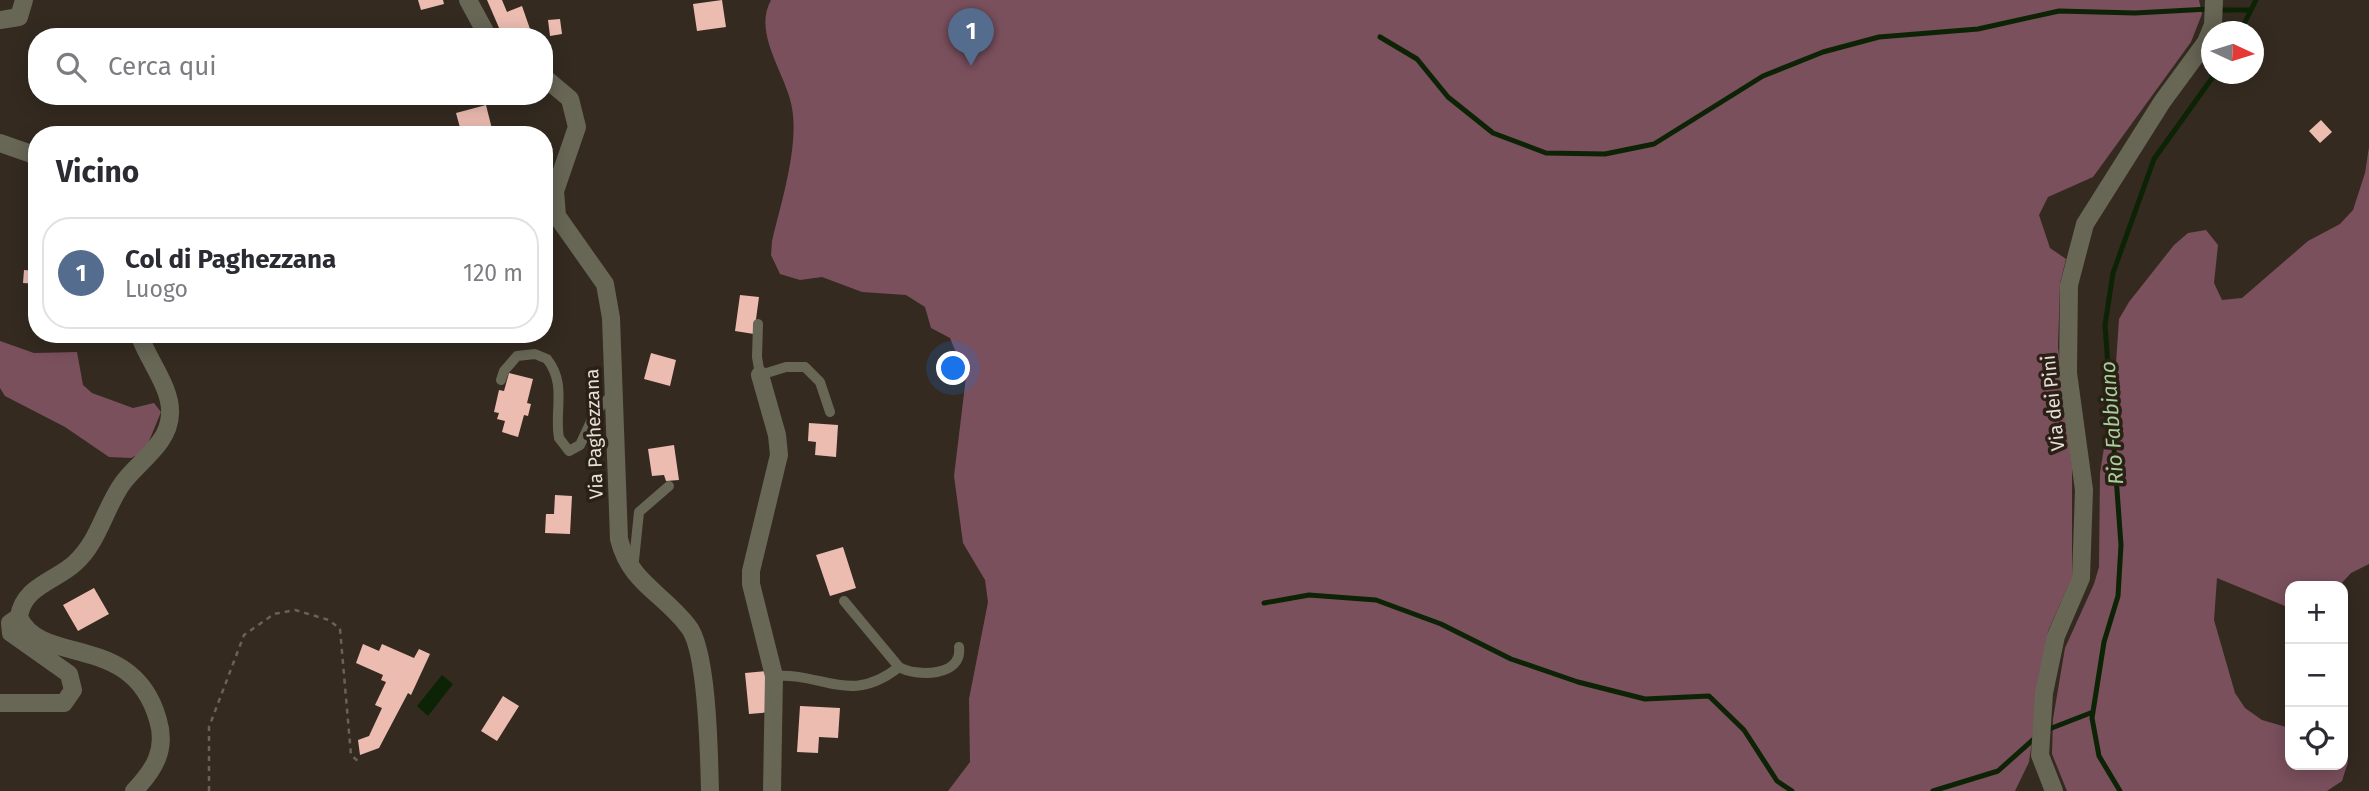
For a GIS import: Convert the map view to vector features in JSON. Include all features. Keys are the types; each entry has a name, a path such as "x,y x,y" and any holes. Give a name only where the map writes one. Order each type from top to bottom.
{"street":[{"path":"0,20 19,17 24,0"},
{"path":"468,0 483,28"},
{"name":"Via dei Pini","path":"2053,791 2040,755 2044,693 2056,636 2081,578 2084,490 2068,373 2069,285 2085,224 2162,102 2206,42 2213,25 2214,0"},
{"name":"Via Paghezzana","path":"553,85 570,99 577,127 555,191 557,216 605,284 611,318 619,538 624,561 688,626 697,642 709,728 710,791"},
{"path":"0,143 28,153"},
{"path":"0,703 64,703 73,690 69,674 11,633 10,623 19,617 24,601 34,589 75,563 97,536 121,485 158,445 166,429 170,411 166,395 143,343"},
{"path":"760,375 777,435 779,455 753,555 751,584 774,676 772,791"},
{"path":"19,617 30,631 46,640 122,666 134,675 153,699 162,732 162,747 155,765 134,791"}],"lane":[{"path":"758,324 757,357 760,375 786,367 805,367 814,374 824,390 830,412"},
{"path":"501,380 504,371 517,356 535,354 547,359 557,378 561,398 559,438 569,451 580,445 596,411 613,394"},
{"path":"632,570 639,512 669,486"},
{"path":"844,600 898,667 922,674 937,672 954,663 960,652 959,647"},
{"path":"774,676 790,675 839,687 884,679 898,667"}],"path":[{"path":"209,791 209,727 240,643 258,623 287,611 329,620 340,629 351,755 360,763"}],"shaded area":[{"path":"771,0 2199,0 2202,14 2191,42 2093,177 2048,197 2039,215 2050,248 2066,259 2060,283 2058,347 2072,467 2072,577 2048,631 2029,762 2015,791 948,791 970,762 969,699 988,602 985,580 963,543 954,476 966,377 950,338 931,328 925,307 906,295 862,292 822,277 800,280 780,274 771,255 772,241 788,175 794,123 789,95 768,40 766,13"},
{"path":"2369,147 2369,564 2351,573 2344,581 2285,581 2285,606 2217,578 2214,620 2235,693 2245,708 2262,720 2285,727 2285,770 2345,770 2342,781 2327,791 2067,791 2052,754 2053,719 2065,648 2099,567 2100,473 2115,378 2119,319 2129,302 2174,245 2188,233 2206,230 2218,245 2214,283 2222,300 2242,298 2308,241 2340,224 2353,210 2365,173"},
{"path":"0,341 34,353 77,352 83,385 92,393 133,408 154,403 161,412 145,451 131,458 109,457 65,427 5,396 0,388"},
{"path":"442,675 453,684 428,716 417,706"}],"building":[{"path":"418,0 443,0 444,4 421,10"},
{"path":"487,0 502,0 507,12 522,6 530,28 499,28"},
{"path":"722,0 726,27 697,31 693,4"},
{"path":"560,19 562,34 553,36 553,28 549,28 548,20"},
{"path":"486,105 491,126 460,126 456,113"},
{"path":"2321,120 2332,132 2320,143 2309,131"},
{"path":"24,270 28,270 28,283 23,283"},
{"path":"740,295 759,297 754,334 735,331"},
{"path":"651,353 676,360 670,386 644,379"},
{"path":"509,373 533,379 527,403 531,404 528,416 524,415 518,437 502,432 505,421 497,419 499,413 494,412 499,390 504,391"},
{"path":"809,423 838,425 836,457 815,455 816,442 808,441"},
{"path":"674,445 679,480 666,481 664,475 652,476 648,449"},
{"path":"555,495 572,496 570,534 545,533 546,514 554,514"},
{"path":"843,547 856,588 830,596 816,555"},
{"path":"94,588 109,614 78,631 63,605"},
{"path":"363,644 379,651 382,644 414,658 419,649 430,654 411,695 408,693 379,748 360,755 358,740 369,736 382,708 375,705 386,682 381,680 383,675 356,663"},
{"path":"768,671 771,712 749,714 745,673"},
{"path":"503,696 519,706 497,741 481,731"},
{"path":"800,706 840,708 838,738 819,737 818,753 797,752"}],"waterway":[{"name":"Rio Fabbiano","path":"2246,21 2256,0"},
{"path":"1380,37 1417,59 1448,97 1493,133 1546,153 1605,154 1654,144 1763,76 1823,52 1879,37 1978,29 2059,11 2135,13 2209,9"},
{"path":"2221,10 2250,10"},
{"name":"Rio Fabbiano","path":"2120,791 2099,756 2092,718 2104,642 2118,596 2121,545 2105,325 2113,273 2154,159 2208,84"},
{"path":"1264,603 1309,595 1376,600 1441,624 1511,659 1578,682 1645,699 1709,696 1744,730 1777,781 1792,791"},
{"path":"2044,731 2093,712"},
{"path":"1933,791 1998,771 2036,737"}],"place":[{"name":"Col di Paghezzana","path":"971,66"}]}
